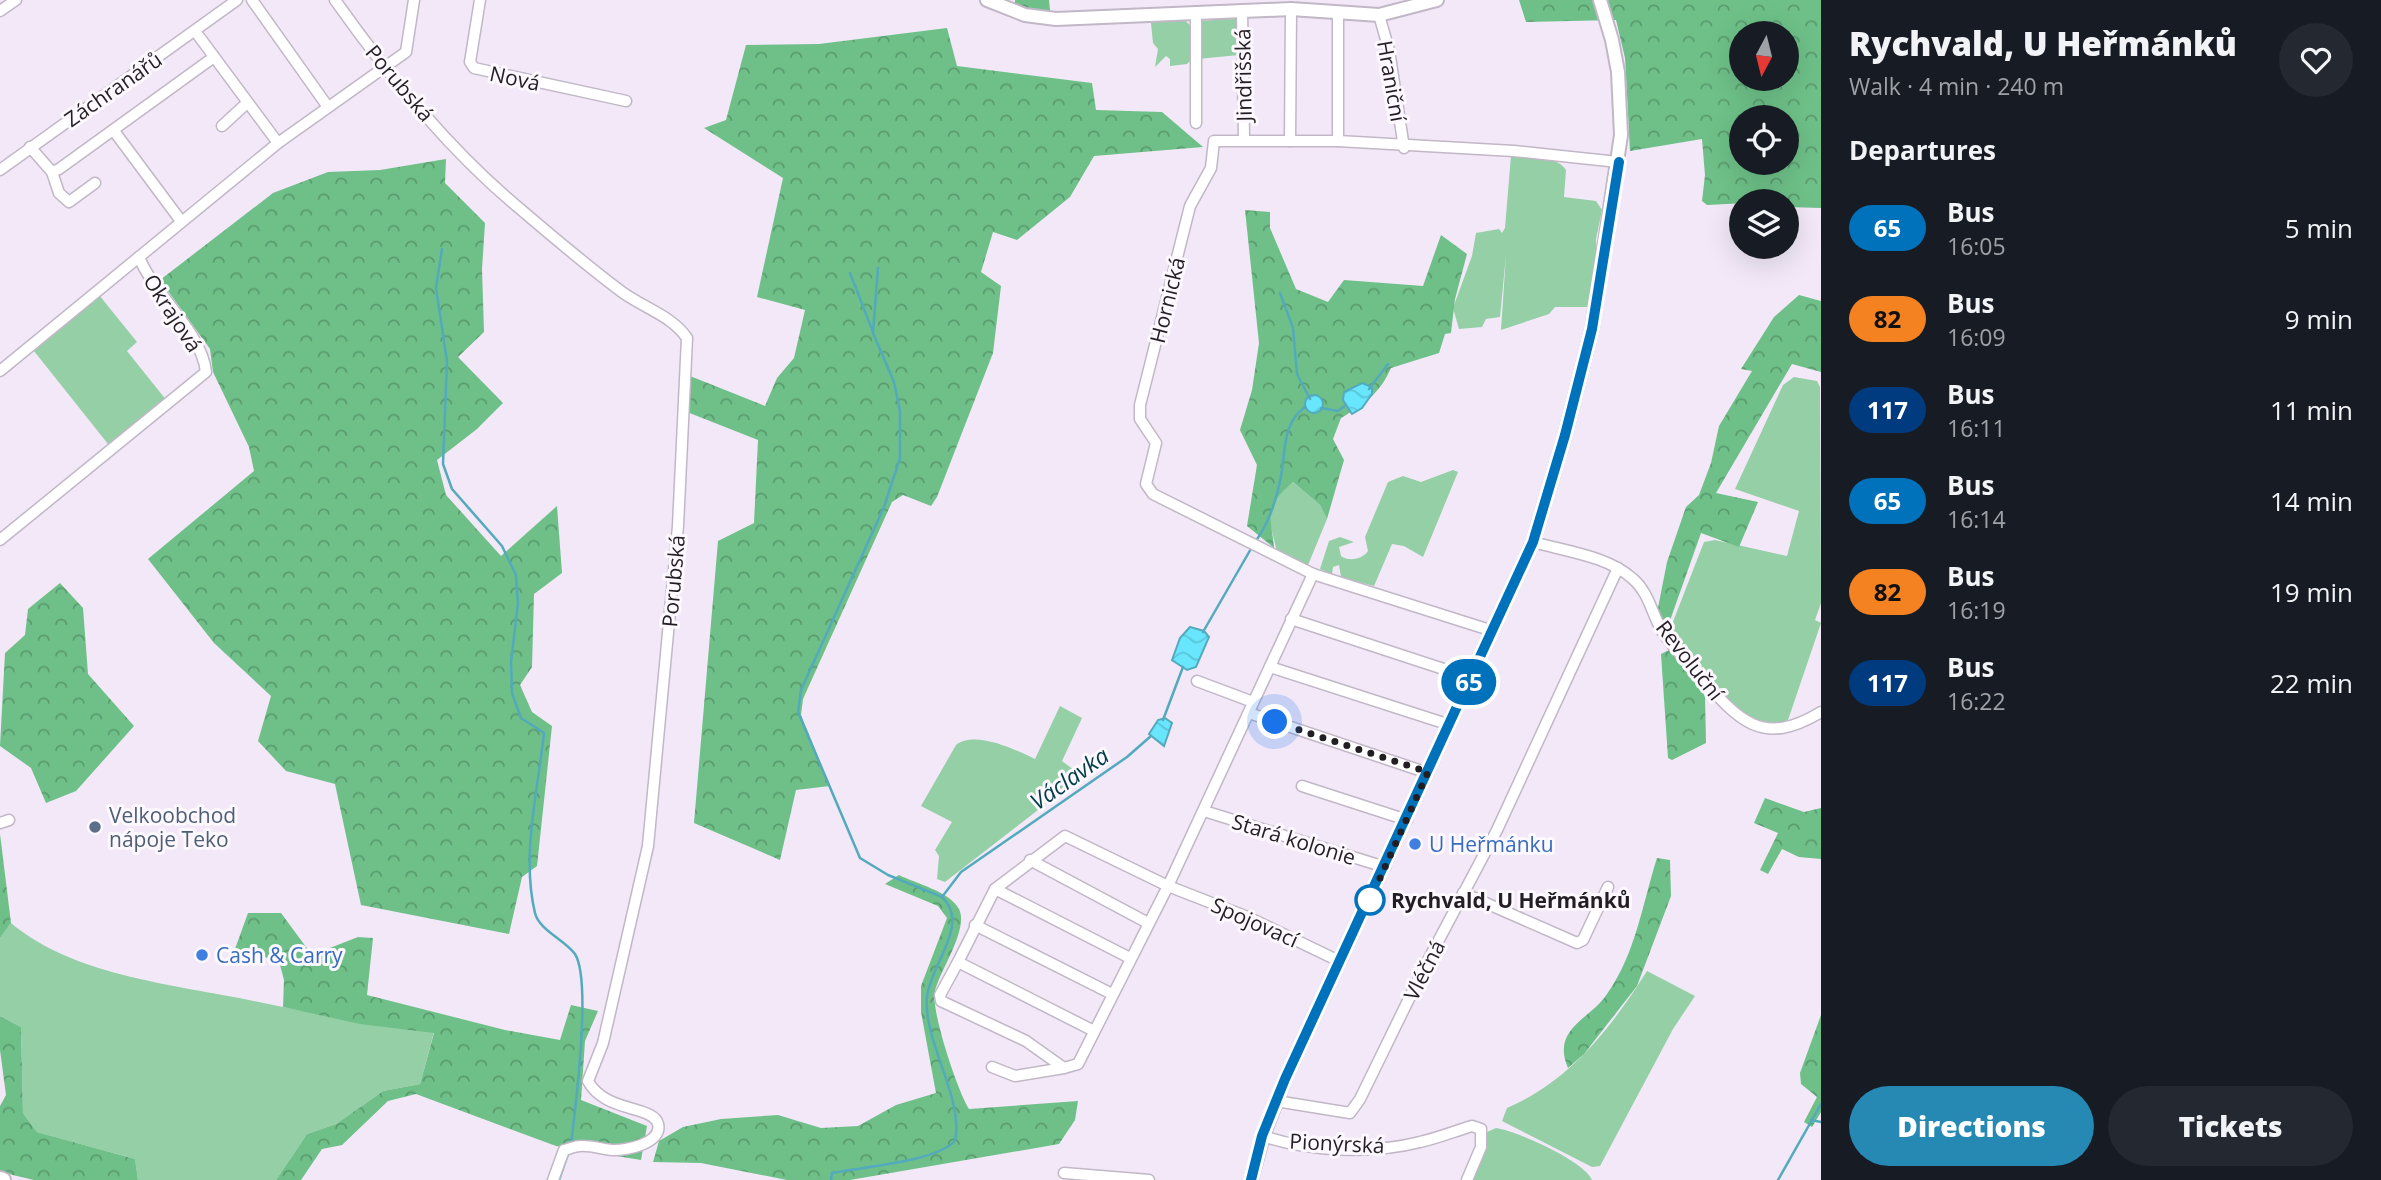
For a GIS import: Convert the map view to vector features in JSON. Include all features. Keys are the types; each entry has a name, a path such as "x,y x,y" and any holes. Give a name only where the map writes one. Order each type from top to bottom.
{"street":[{"path":"0,10 16,0"},
{"name":"Záchranářů","path":"0,170 237,0"},
{"path":"252,0 328,107"},
{"name":"Porubská","path":"335,0 384,69 470,163 516,206 623,293 680,327 687,338 678,526 648,846 603,1043 588,1081 595,1094 603,1099 645,1112 654,1117 659,1125 657,1133 648,1143 615,1150 581,1145 565,1150 553,1180"},
{"path":"384,69 406,52 414,0"},
{"name":"Nová","path":"480,0 470,62 474,68 626,101"},
{"path":"987,0 1025,15 1056,19 1248,7 1379,15 1437,0"},
{"path":"1251,1180 1262,1136 1276,1101 1533,542 1565,435 1592,329 1619,162 1622,115 1618,72 1600,0"},
{"name":"Jindřišská","path":"1244,139 1248,7"},
{"path":"1290,141 1291,9"},
{"path":"1196,12 1196,123"},
{"path":"1338,13 1338,141"},
{"name":"Hraniční","path":"1379,15 1389,50 1404,148"},
{"path":"195,31 278,143"},
{"name":"Záchranářů","path":"52,172 114,131 214,57"},
{"name":"Okrajová","path":"0,540 205,372 197,345 147,277 139,257 278,143 384,69"},
{"path":"222,126 247,103"},
{"name":"Záchranářů","path":"114,131 181,221"},
{"name":"Hornická","path":"1493,631 1313,574 1153,494 1146,484 1156,443 1140,419 1140,405 1190,206 1211,168 1214,141 1338,141 1404,148 1514,151 1619,162"},
{"path":"30,147 52,172 59,193 69,202 95,183"},
{"path":"0,371 139,257"},
{"name":"Revoluční","path":"1533,542 1618,568 1634,580 1645,594 1662,632 1728,708 1750,725 1778,730 1821,712"},
{"name":"Vléčná","path":"1276,1101 1350,1113 1360,1099 1497,830 1618,568"},
{"path":"992,1067 1015,1076 1078,1063 1168,886 1313,574"},
{"path":"1292,619 1471,678"},
{"path":"1270,667 1450,725"},
{"path":"1197,681 1254,702"},
{"path":"1249,713 1428,772"},
{"path":"1302,786 1407,820"},
{"name":"Stará kolonie","path":"1204,811 1385,867"},
{"name":"Spojovací","path":"1030,860 1065,836 1168,886 1250,918 1341,962"},
{"path":"1064,1068 1026,1041 941,1002 940,995 995,889 1030,860 1148,923"},
{"path":"1463,893 1577,943 1583,940 1608,887"},
{"path":"995,889 1130,958"},
{"path":"975,925 1112,994"},
{"path":"958,962 1094,1031"},
{"name":"Pionýrská","path":"1262,1136 1307,1145 1371,1149 1419,1143 1472,1126 1481,1129 1481,1147 1467,1180"},
{"path":"1064,1173 1149,1180"}],"green space":[{"path":"1015,0 1049,0 1050,10 1033,12 1015,6"},
{"path":"1519,0 1821,0 1821,208 1799,207 1799,189 1729,189 1729,204 1707,205 1702,201 1705,175 1702,139 1630,151 1625,58 1616,20 1526,22"},
{"path":"1238,18 1239,55 1197,59 1201,21"},
{"path":"1177,19 1190,25 1192,59 1187,64 1170,66 1170,59 1166,56 1155,67 1158,49 1153,43 1151,23"},
{"path":"947,28 957,66 1092,83 1096,110 1162,112 1203,147 1094,156 1070,197 1017,240 993,232 981,272 1001,286 993,353 937,497 931,506 903,495 892,502 803,699 801,715 830,786 796,790 780,860 694,823 718,541 754,523 758,440 687,412 690,376 765,406 777,378 794,358 805,310 757,297 783,178 704,128 726,120 746,45 819,44"},
{"path":"1511,156 1541,158 1562,165 1566,170 1564,197 1596,201 1602,210 1596,239 1597,262 1590,307 1555,307 1549,314 1501,330 1506,255 1500,317 1486,319 1482,327 1459,329 1453,308 1472,256 1476,233 1499,229 1502,233 1505,228"},
{"path":"446,159 445,183 485,223 482,269 484,332 458,357 503,403 477,429 437,460 446,495 501,556 557,506 562,573 534,594 532,667 520,685 532,712 552,726 537,866 522,877 509,934 361,905 335,784 286,771 258,741 271,696 214,643 148,559 254,471 249,447 213,372 210,349 160,280 273,193 328,172 380,170"},
{"path":"1245,210 1270,212 1270,228 1296,289 1328,302 1344,280 1423,286 1441,235 1467,254 1455,299 1451,333 1445,334 1439,353 1391,368 1371,397 1341,418 1333,439 1344,460 1327,519 1320,505 1293,482 1277,499 1271,512 1274,548 1247,526 1257,465 1240,430 1252,390 1259,343"},
{"path":"99,295 137,342 127,351 167,401 108,444 34,351"},
{"path":"1799,295 1821,301 1821,372 1792,364 1716,493 1758,502 1739,547 1701,533 1667,629 1657,613 1667,562 1686,507 1699,495 1711,463 1719,426 1752,371 1741,369 1774,317"},
{"path":"1794,377 1817,381 1820,387 1821,603 1815,620 1821,623 1788,720 1772,723 1755,719 1738,709 1706,678 1669,632 1704,542 1715,540 1787,556 1799,511 1735,489 1783,385"},
{"path":"1453,470 1458,472 1423,557 1404,546 1392,544 1374,586 1341,577 1339,565 1333,567 1332,574 1320,569 1329,541 1340,537 1354,542 1339,547 1341,556 1352,559 1366,554 1368,551 1365,537 1388,482 1403,476 1421,482"},
{"path":"1293,482 1320,505 1327,519 1308,565 1277,552 1268,515 1279,493"},
{"path":"60,583 83,608 88,674 134,726 76,791 46,803 31,768 0,746 5,653 25,635 28,609"},
{"path":"1669,650 1705,695 1706,743 1672,760 1668,758 1661,654"},
{"path":"1060,706 1082,718 1062,761 1082,776 945,882 937,879 939,856 935,850 952,822 921,806 956,745 964,741 984,740 1035,759"},
{"path":"1765,798 1804,812 1821,808 1821,859 1799,857 1782,849 1768,874 1760,870 1778,833 1754,823"},
{"path":"0,834 11,923 0,938"},
{"path":"1657,858 1670,860 1671,896 1637,986 1584,1054 1568,1068 1564,1054 1568,1034 1600,1003 1617,978 1632,945"},
{"path":"899,875 948,897 959,909 960,927 938,982 935,1001 946,1050 969,1109 1078,1101 1075,1120 1059,1144 850,1180 787,1180 701,1163 653,1162 659,1141 683,1127 721,1119 778,1115 821,1128 858,1126 896,1105 936,1093 921,1012 921,986 947,918 938,906 885,884"},
{"path":"248,913 281,913 312,955 358,937 373,938 367,995 505,1030 560,1040 571,1005 598,1011 585,1041 581,1100 647,1126 641,1160 556,1146 416,1094 388,1101 342,1145 322,1149 301,1180 276,1180 307,1134 336,1124 383,1091 420,1084 434,1033 360,1024 283,1007 284,980 279,961 235,949"},
{"path":"11,923 62,954 91,966 153,982 338,1018 434,1032 420,1084 383,1091 336,1124 307,1134 276,1180 138,1180 135,1159 37,1132 23,1113 21,1027 0,1016 0,938"},
{"path":"1647,971 1695,996 1673,1029 1600,1166 1592,1167 1502,1121 1507,1108 1550,1083 1587,1051 1619,1013"},
{"path":"1821,1015 1821,1112 1812,1127 1804,1122 1817,1097 1801,1084 1800,1073"},
{"path":"0,1016 21,1027 23,1113 37,1132 135,1159 138,1180 34,1180 0,1172 0,1106 6,1095 0,1050"},
{"path":"1496,1128 1564,1156 1577,1164 1592,1180 1470,1180 1487,1132"}],"water":[{"path":"1362,383 1372,387 1372,394 1362,408 1352,414 1343,400 1344,392"},
{"path":"1314,395 1320,398 1323,404 1320,410 1314,413 1308,410 1305,404 1308,398"},
{"path":"1190,627 1204,631 1209,637 1196,667 1187,670 1172,660 1180,638"},
{"path":"1165,718 1172,723 1164,746 1149,734 1158,720"}],"waterway":[{"path":"442,249 436,288 447,361 443,464 452,489 502,546 516,575 518,603 511,662 512,693 521,718 544,733 530,846 531,891 537,919 575,954 580,969 581,1047 571,1145"},
{"path":"878,268 873,333 894,382 900,411 900,458 884,507 801,690 798,712 860,858 888,875 942,897"},
{"path":"850,273 873,332"},
{"path":"1280,293 1293,328 1297,374 1310,399"},
{"name":"Václavka","path":"1369,389 1388,364"},
{"name":"Václavka","path":"1321,408 1338,411 1346,405"},
{"name":"Václavka","path":"1256,541 1269,518 1277,493 1289,429 1292,421 1305,407"},
{"name":"Václavka","path":"1203,632 1252,547"},
{"name":"Václavka","path":"1163,720 1183,667"},
{"name":"Václavka","path":"831,1180 832,1173 915,1159 932,1154 955,1141 954,1106 927,1014 930,985 951,932 950,908 942,897 961,872 1127,757 1151,736"},
{"path":"1778,1180 1821,1104"},
{"path":"1811,1120 1821,1122"},
{"path":"559,1180 569,1151"}],"bus line":[{"name":"65","path":"1251,1180 1262,1136 1285,1079 1370,900 1533,542 1565,435 1592,329 1619,162"}],"place":[{"name":"Velkoobchod nápoje Teko","path":"95,827"},
{"name":"U Heřmánku","path":"1415,844"},
{"name":"Rychvald, U Heřmánků","path":"1370,900"},
{"name":"Cash & Carry","path":"202,955"}],"route":[{"path":"1275,722 1428,772 1370,900"}]}
